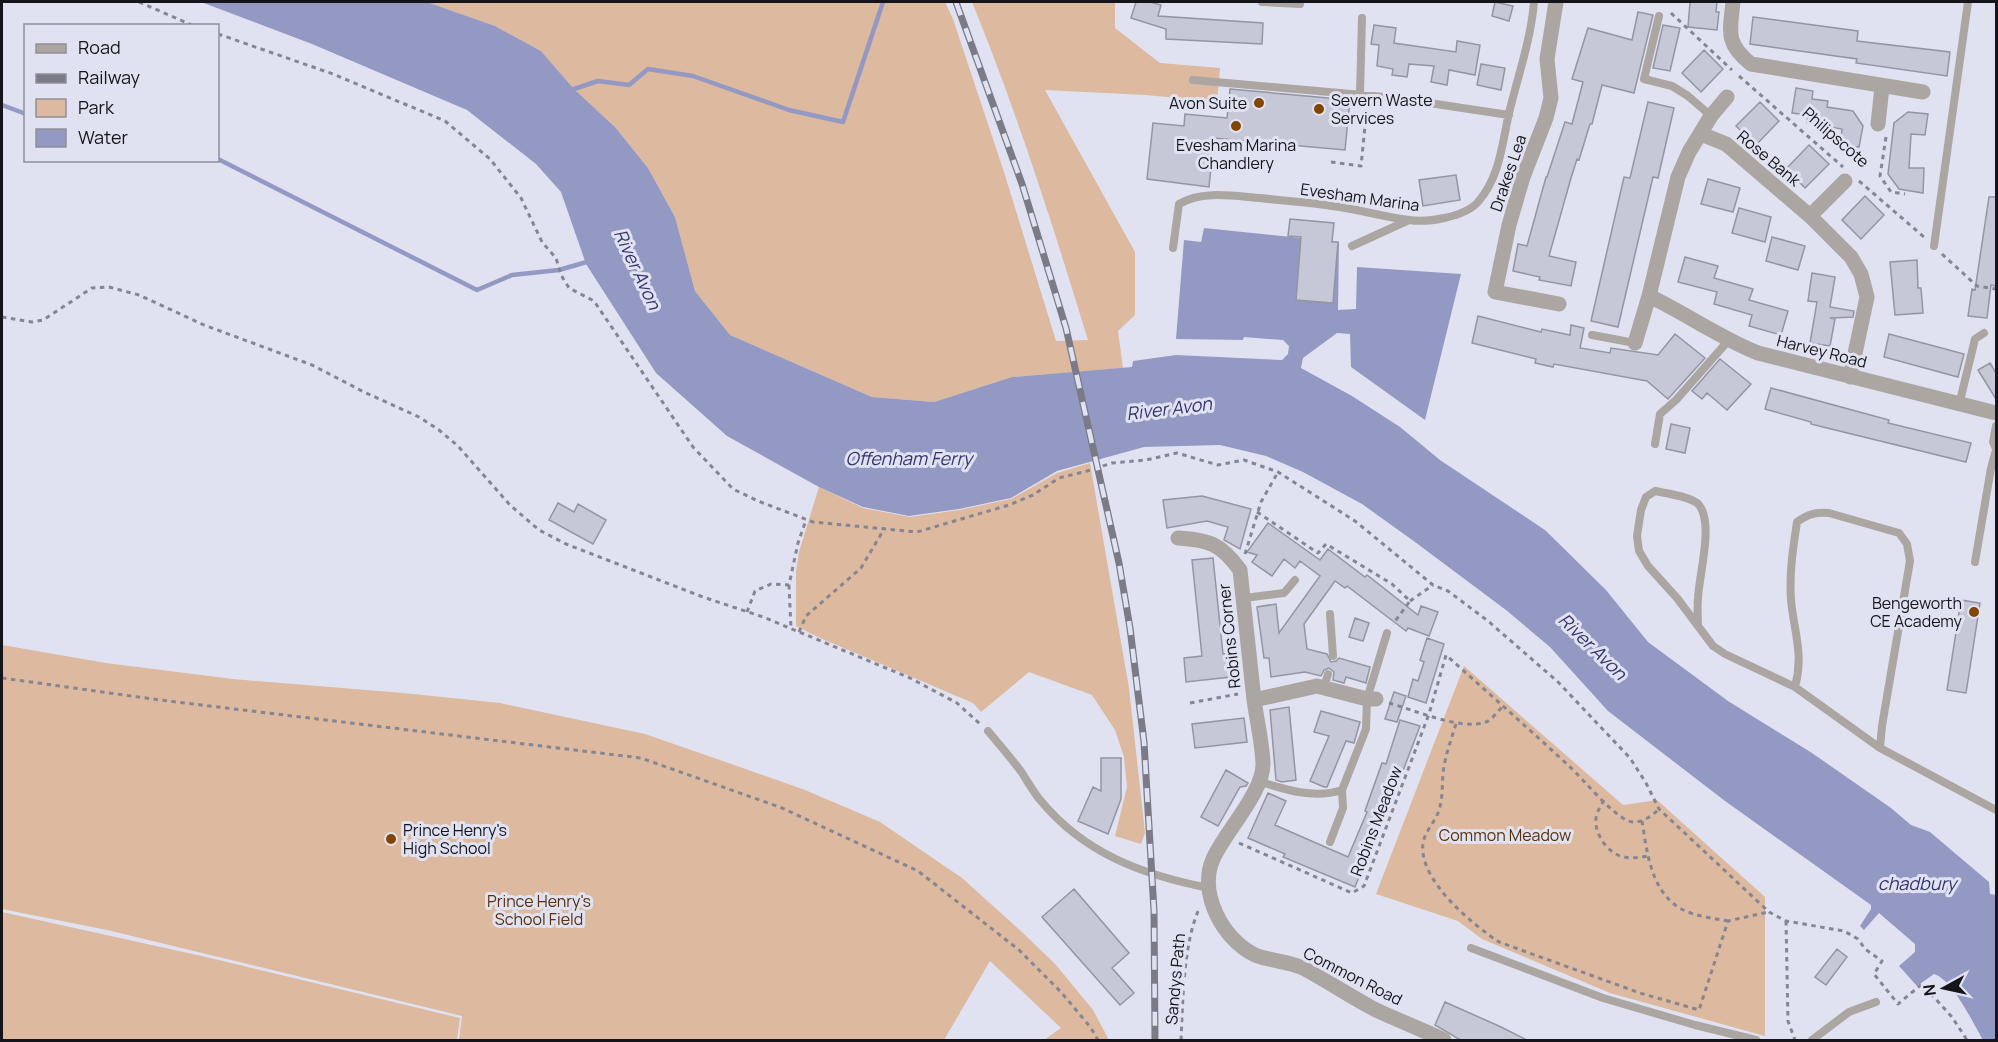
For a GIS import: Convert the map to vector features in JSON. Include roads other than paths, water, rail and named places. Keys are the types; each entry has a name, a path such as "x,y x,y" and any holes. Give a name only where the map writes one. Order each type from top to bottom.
{"street":[{"name":"Drakes Lea","path":"1556,2 1547,59 1551,98 1546,118 1522,177 1495,292 1559,304"},
{"path":"1733,2 1730,33 1732,42 1751,64 1923,92"},
{"path":"1878,124 1882,87"},
{"path":"1635,343 1678,177 1689,152 1711,116 1727,97"},
{"name":"Rose Bank","path":"1701,134 1726,144 1810,216 1851,257 1866,287 1866,308 1850,377"},
{"path":"1810,216 1847,174"},
{"name":"Harvey Road","path":"1649,296 1677,309 1728,341 1758,353 1996,413"},
{"name":"Robins Corner","path":"1178,538 1211,541 1229,555 1240,570 1253,696 1263,765 1250,801 1213,859 1209,873 1209,888"},
{"name":"Robins Corner","path":"1253,696 1317,686 1326,681 1372,699"},
{"name":"Common Road","path":"1209,888 1224,928 1237,944 1255,955 1300,967 1375,1010 1420,1028 1444,1041"}],"lane":[{"path":"1262,2 1300,4"},
{"name":"Evesham Marina","path":"1173,248 1179,204 1190,198 1207,195 1331,205 1409,220 1439,219 1459,214 1476,204 1488,189 1502,152 1533,18 1534,2"},
{"path":"1934,246 1968,2"},
{"path":"1659,16 1644,79 1672,86 1688,96 1711,116"},
{"path":"1360,94 1362,18"},
{"path":"1193,80 1360,94 1509,115"},
{"path":"1352,246 1409,220"},
{"path":"1959,405 1975,339 1984,333"},
{"path":"1592,334 1635,343"},
{"path":"1655,444 1660,414 1676,400 1728,341"},
{"path":"1976,562 1996,449 1994,442 1996,426"},
{"path":"1698,626 1697,599 1706,526 1703,511 1697,502 1655,491 1646,497 1641,510 1636,536 1639,551 1648,566 1713,645 1725,654 1795,687 1880,748 1996,810"},
{"path":"1795,687 1800,670 1791,600 1791,564 1797,522 1807,515 1818,512 1829,513 1899,533 1907,544 1910,561 1880,748"},
{"path":"1244,598 1284,593 1295,580"},
{"path":"1330,614 1333,656"},
{"path":"1330,842 1343,808 1342,790 1366,729 1387,633"},
{"path":"988,731 1021,771 1040,800 1083,840 1128,866 1172,881 1209,888"},
{"path":"1258,781 1293,792 1329,794 1342,790"},
{"path":"1471,948 1603,998 1756,1041"},
{"path":"1812,1041 1849,1012 1876,1002"}],"water":[{"name":"Offenham Ferry","path":"201,2 427,2 495,26 541,51 574,89 615,127 648,168 675,217 695,291 730,335 872,397 934,402 1012,377 1132,367 1133,361 1176,355 1282,360 1288,354 1289,346 1283,340 1244,337 1243,340 1176,339 1184,240 1201,242 1204,228 1339,242 1338,310 1356,309 1357,267 1461,274 1425,420 1351,367 1350,334 1337,333 1303,358 1301,368 1352,396 1400,427 1440,460 1545,530 1606,590 1648,642 1728,701 1812,753 1891,808 1911,825 1930,832 1989,882 1990,894 1996,895 1996,1040 1983,1040 1962,1003 1941,978 1934,974 1917,986 1899,966 1915,952 1915,944 1879,913 1864,930 1860,926 1871,909 1871,905 1725,801 1608,711 1550,647 1506,610 1362,504 1303,472 1266,456 1220,445 1144,447 1057,471 1011,498 959,509 909,516 863,507 819,487 727,436 656,373 586,264 561,192 536,164 467,110 312,44"}],"waterway":[{"path":"571,90 598,81 629,85 648,69 693,76 789,110 843,122 883,2"},
{"path":"2,105 24,113"},
{"path":"219,160 477,290 512,275 559,270 590,261"}],"railway":[{"path":"956,2 1022,184 1066,328 1119,563 1130,628 1144,742 1154,911 1155,1040"}],"place":[{"name":"Avon Suite","path":"1259,103"},
{"name":"Severn Waste Services","path":"1319,109"},
{"name":"Evesham Marina Chandlery","path":"1236,126"},
{"name":"Bengeworth CE Academy","path":"1974,612"},
{"name":"Prince Henry's High School","path":"391,839"}],"water label":[{"name":"River Avon","path":"638,269"},
{"name":"River Avon","path":"1169,408"},
{"name":"River Avon","path":"1593,646"},
{"name":"chadbury","path":"1917,883"}],"park label":[{"name":"Common Meadow","path":"1505,835"},
{"name":"Prince Henry's School Field","path":"539,910"}]}
